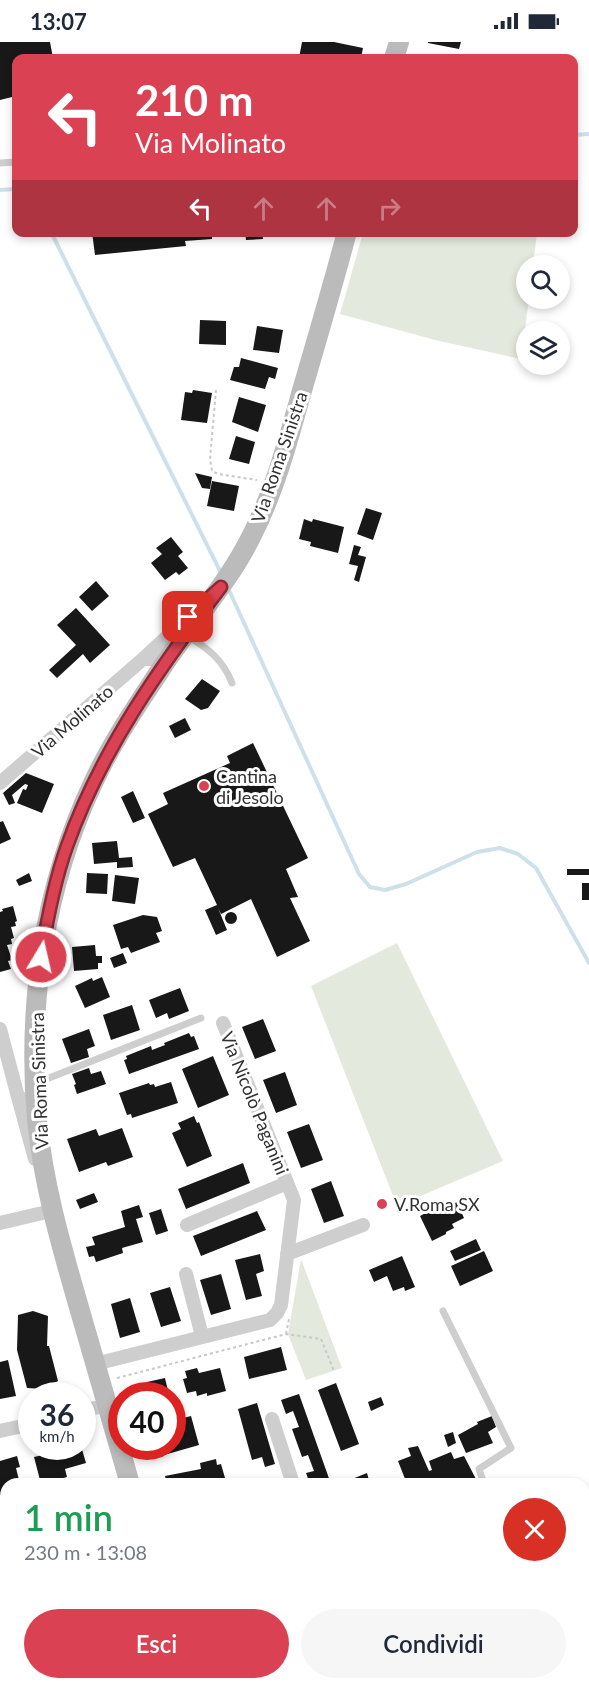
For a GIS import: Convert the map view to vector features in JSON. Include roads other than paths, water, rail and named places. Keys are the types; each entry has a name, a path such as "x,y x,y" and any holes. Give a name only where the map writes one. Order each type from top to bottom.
{"street":[{"name":"Via Roma Sinistra","path":"108,1405 51,1210 41,1154 27,1099 35,1076 38,973 46,925 67,846 104,760 164,665 221,587 252,537 275,483 346,237"},
{"name":"Via Molinato","path":"0,783 143,659 221,587"},
{"path":"143,659 156,659 164,665"},
{"name":"Via Nicolò Paganini","path":"95,1364 270,1320 277,1313 294,1200 223,1023"},
{"path":"0,1029 27,1099"},
{"name":"Via Nicolò Paganini","path":"187,1225 287,1184"},
{"path":"0,1223 51,1210"},
{"path":"287,1254 363,1226"},
{"path":"186,1274 202,1336"},
{"path":"96,1408 108,1405"},
{"path":"272,1419 291,1478"},
{"path":"0,1431 18,1427"},
{"name":"Via Roma Sinistra","path":"123,1460 128,1478"}],"lane":[{"path":"185,635 207,647 216,656 232,683"},
{"path":"35,1076 49,1078 201,1018"},
{"path":"443,1311 511,1448 479,1469 482,1478"}],"waterway":[{"path":"578,135 589,134"},
{"path":"0,190 12,189"},
{"path":"53,237 221,573"},
{"path":"228,588 359,874 370,887 385,890 406,884 477,852 500,848 518,854 536,868 589,963"}],"place":[{"name":"Cantina di Jesolo","path":"204,786"},
{"name":"V.Roma SX","path":"382,1204"}]}
